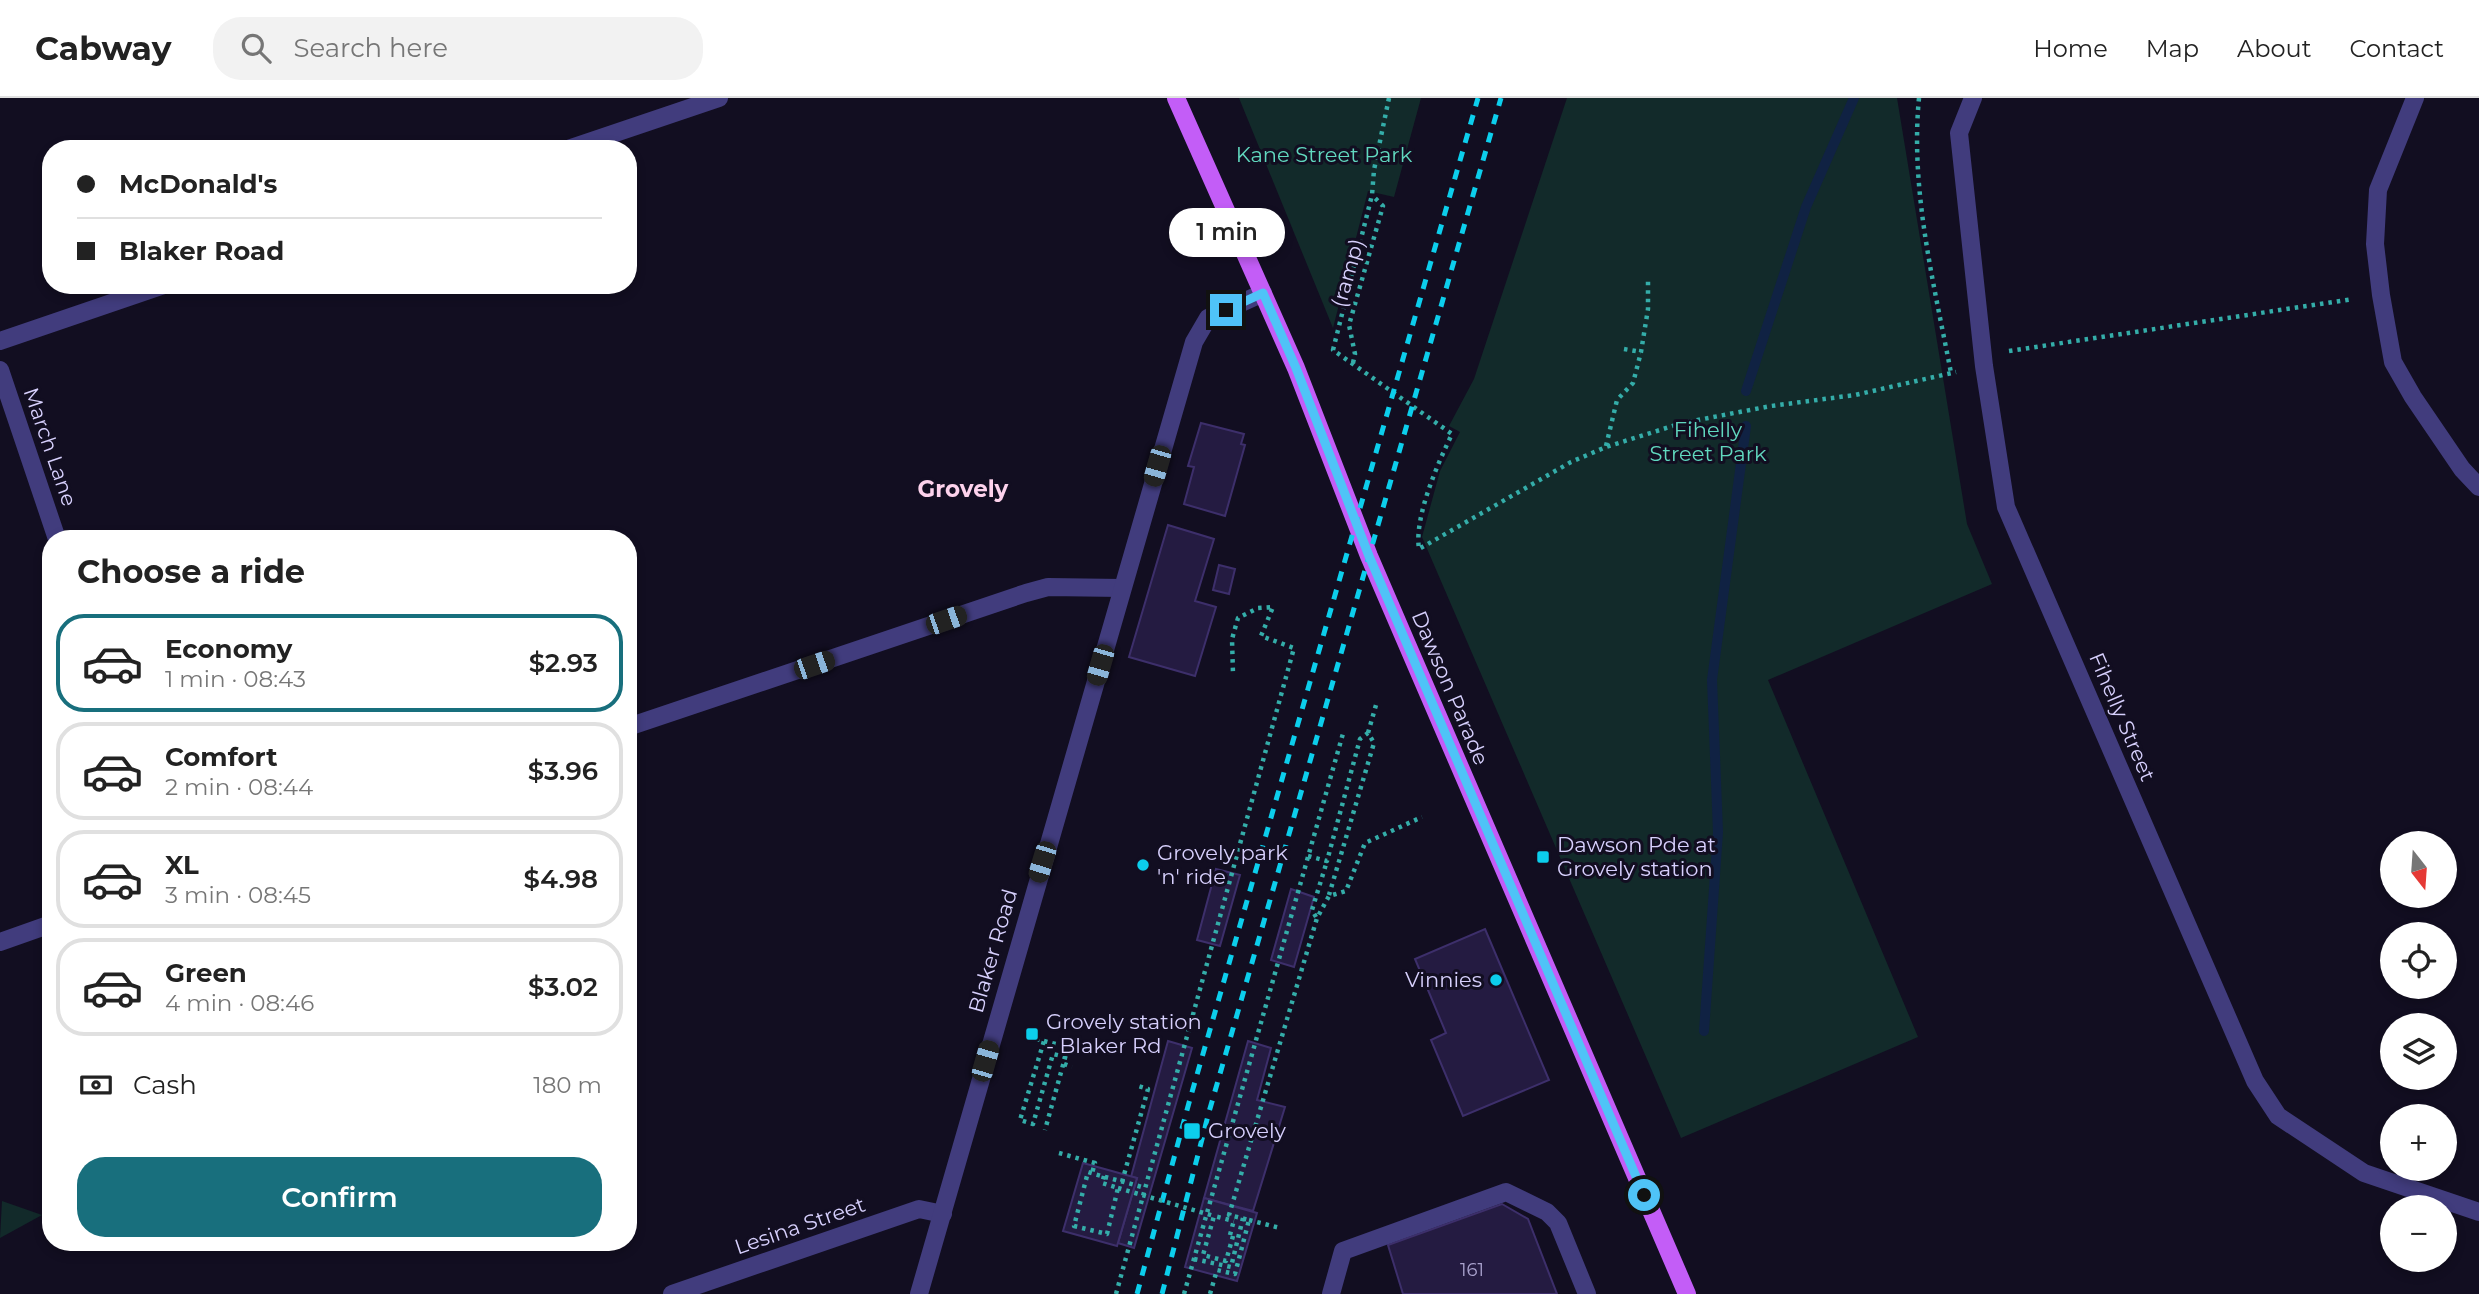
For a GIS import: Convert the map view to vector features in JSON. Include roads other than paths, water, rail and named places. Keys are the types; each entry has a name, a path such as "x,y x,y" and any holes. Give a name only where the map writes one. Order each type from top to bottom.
{"main road":[{"name":"Dawson Parade","path":"1176,98 1296,368 1369,556 1687,1294"}],"street":[{"path":"595,140 719,98"},
{"name":"Fihelly Street","path":"1973,98 1959,133 1983,366 2006,507 2255,1081 2278,1115 2364,1173 2479,1212"},
{"path":"2415,98 2378,190 2375,244 2381,295 2393,362 2413,397 2462,469 2479,487"},
{"name":"Blaker Road","path":"919,1294 1194,342 1208,318 1263,293"},
{"path":"0,341 138,294"},
{"name":"March Lane","path":"0,370 54,530"},
{"path":"637,724 1026,593 1048,587 1122,588"},
{"path":"0,942 42,927"},
{"path":"1331,1294 1343,1251 1506,1192 1547,1212 1558,1223 1587,1294"},
{"name":"Lesina Street","path":"672,1294 919,1209 943,1214"}],"waterway":[{"path":"1746,391 1806,207 1854,98"},
{"path":"1704,1031 1718,832 1712,680 1746,426"}],"railway":[{"path":"1137,1294 1190,1099 1478,98"},
{"path":"1162,1294 1209,1112 1501,98"}],"place":[{"name":"Dawson Pde at Grovely station","path":"1543,857"},
{"name":"Grovely park 'n' ride","path":"1143,865"},
{"name":"Vinnies","path":"1496,980"},
{"name":"Grovely station - Blaker Rd","path":"1032,1034"},
{"name":"Grovely","path":"1192,1131"}],"district":[{"name":"Grovely","path":"963,489"}],"park label":[{"name":"Kane Street Park","path":"1324,155"},
{"name":"Fihelly Street Park","path":"1708,442"}]}
